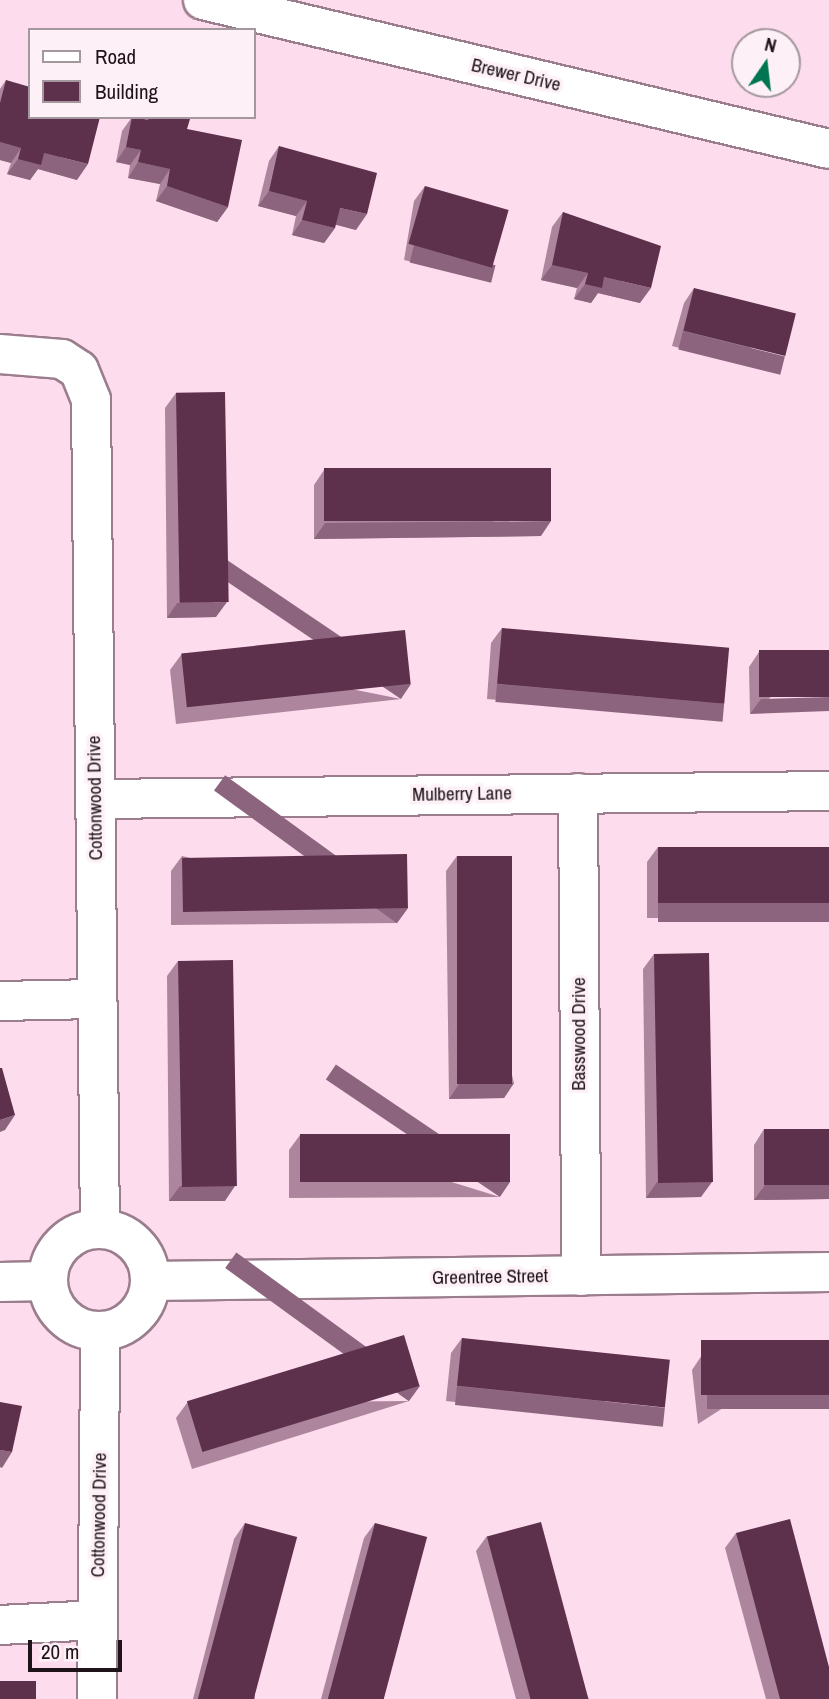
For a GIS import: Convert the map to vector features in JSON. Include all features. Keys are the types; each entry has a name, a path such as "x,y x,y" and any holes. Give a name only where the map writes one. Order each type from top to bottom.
{"street":[{"name":"Brewer Drive","path":"203,0 829,149"},
{"name":"Cottonwood Drive","path":"0,354 46,355 79,370 91,400 100,1229"},
{"name":"Mulberry Lane","path":"95,799 829,791"},
{"name":"Basswood Drive","path":"578,793 581,1276"},
{"path":"0,1001 97,999"},
{"path":"100,1229 132,1241 146,1259 150,1281 135,1316 100,1331 78,1326 60,1313 48,1281 63,1244 100,1229"},
{"name":"Greentree Street","path":"150,1281 829,1272"},
{"path":"0,1282 48,1281"},
{"name":"Cottonwood Drive","path":"97,1699 100,1331"},
{"path":"0,1625 98,1620"}],"building":[{"path":"6,80 28,86 28,119 99,119 88,164 44,153 41,165 18,159 21,148 0,142 0,103"},
{"path":"132,119 190,119 187,129 242,140 228,207 167,186 170,169 138,162 141,150 126,147"},
{"path":"279,146 377,173 367,214 340,208 335,228 302,220 307,201 269,191"},
{"path":"425,186 509,210 492,268 408,244"},
{"path":"563,212 661,246 651,288 604,277 602,288 585,284 588,273 552,265"},
{"path":"694,288 796,313 785,356 683,331"},
{"path":"225,392 229,602 180,603 176,393"},
{"path":"324,468 551,468 551,521 324,521"},
{"path":"502,628 729,648 724,704 497,684"},
{"path":"405,630 411,684 187,707 181,654"},
{"path":"759,650 829,650 829,697 759,697"},
{"path":"658,847 829,847 829,903 658,903"},
{"path":"407,854 408,908 183,912 182,858"},
{"path":"457,856 512,856 512,1084 457,1084"},
{"path":"709,953 713,1182 658,1183 654,954"},
{"path":"233,960 237,1186 182,1187 178,961"},
{"path":"0,1068 15,1115 0,1120"},
{"path":"764,1129 829,1129 829,1185 764,1185"},
{"path":"300,1134 510,1134 510,1182 300,1182"},
{"path":"404,1335 419,1386 202,1452 187,1401"},
{"path":"462,1338 670,1360 665,1408 457,1386"},
{"path":"701,1340 829,1340 829,1395 701,1395"},
{"path":"0,1402 22,1406 12,1452 0,1450"},
{"path":"790,1519 829,1667 829,1699 780,1699 736,1533"},
{"path":"541,1522 588,1699 530,1699 487,1536"},
{"path":"245,1523 297,1537 254,1699 198,1699"},
{"path":"375,1523 427,1537 384,1699 328,1699"},
{"path":"0,1681 36,1681 36,1699 0,1699"}]}
